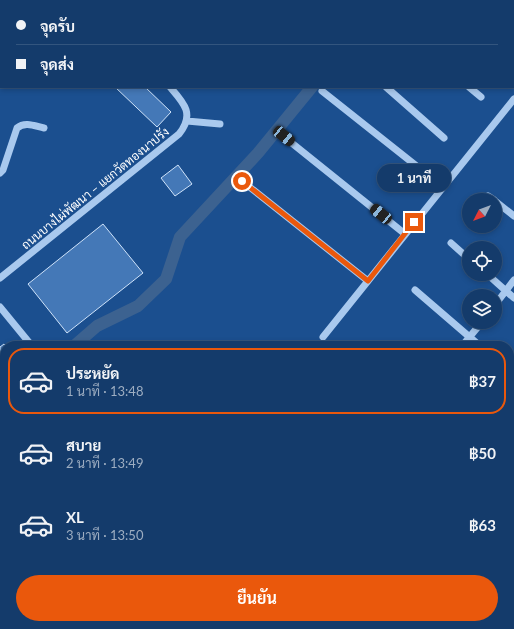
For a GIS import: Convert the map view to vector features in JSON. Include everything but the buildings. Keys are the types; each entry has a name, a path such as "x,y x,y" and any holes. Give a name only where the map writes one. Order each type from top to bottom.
{"street":[{"path":"171,88 183,102 187,113 187,121 220,124"},
{"path":"387,88 444,138"},
{"path":"470,88 481,97"},
{"path":"322,91 443,187"},
{"path":"323,337 514,99"},
{"name":"ถนนบางไผ่พัฒนา – แยกวัดทองนาปรัง","path":"0,278 179,134 187,121"},
{"path":"0,173 3,170 17,128 22,124 44,128"},
{"path":"284,136 405,234"},
{"path":"242,181 368,281"},
{"path":"502,207 514,216"},
{"path":"451,243 462,253"},
{"path":"502,296 514,280"},
{"path":"495,281 514,298"},
{"path":"415,290 474,341"},
{"path":"0,307 28,341"},
{"path":"466,341 476,329"}],"waterway":[{"path":"80,341 97,326 138,306 166,279 180,237 258,153 311,88"}],"route":[{"path":"242,181 368,281 414,222"}]}
